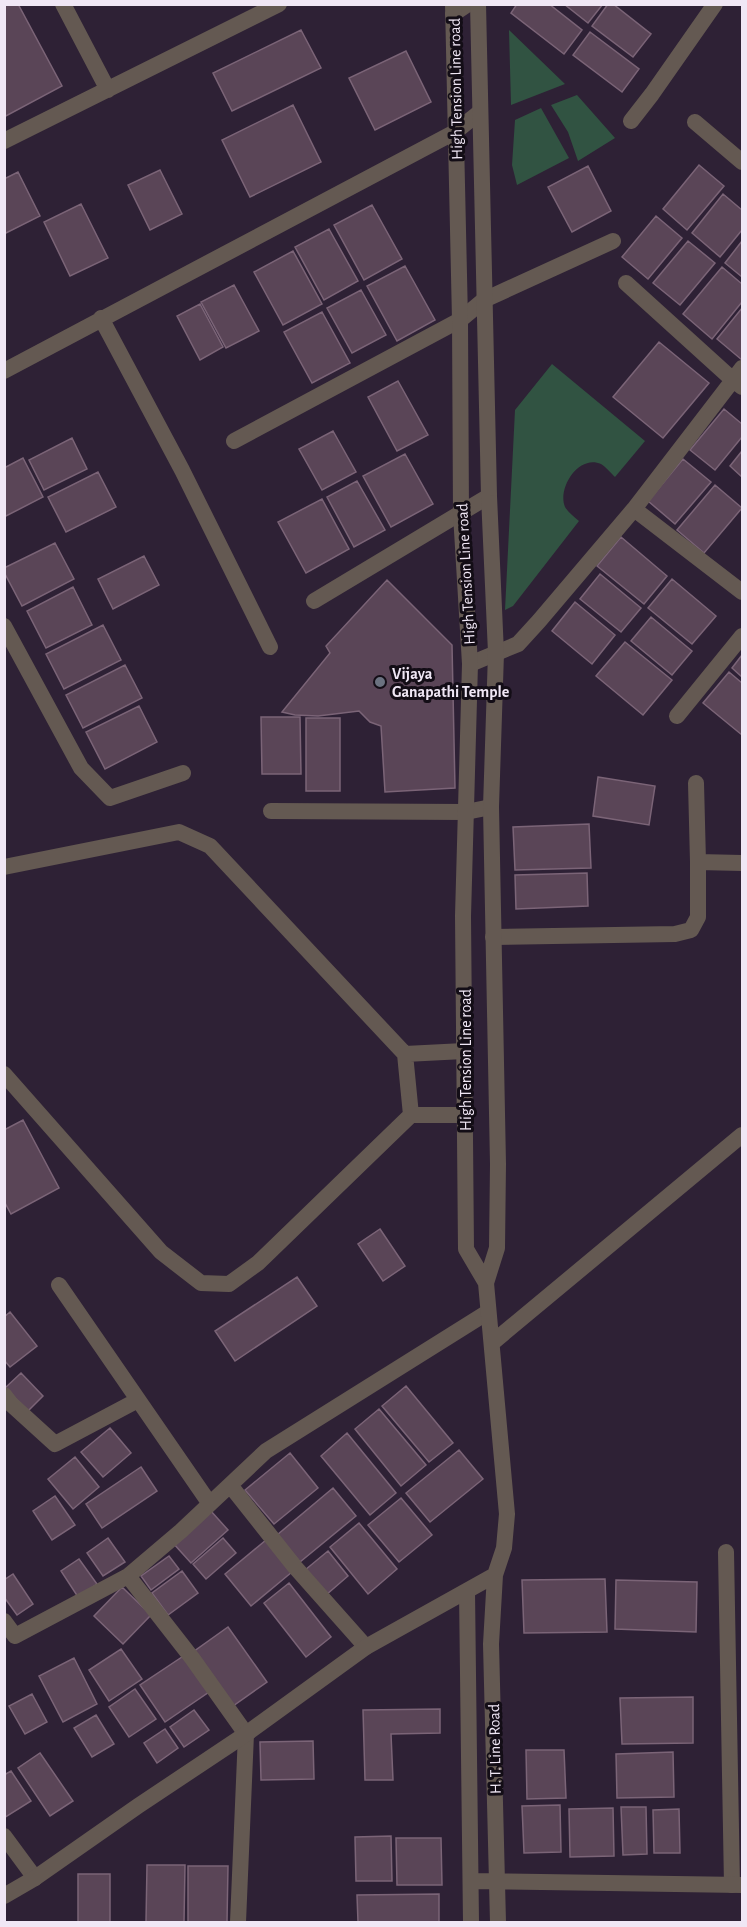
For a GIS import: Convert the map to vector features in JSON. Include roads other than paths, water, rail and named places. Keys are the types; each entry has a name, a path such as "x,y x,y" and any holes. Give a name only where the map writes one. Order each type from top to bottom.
{"street":[{"path":"63,4 108,90"},
{"path":"4,141 279,4"},
{"path":"453,9 468,4"},
{"name":"High Tension Line road","path":"478,4 489,496 496,653 491,807 498,1248 486,1283 507,1514 504,1548 495,1575"},
{"path":"631,121 715,4"},
{"name":"High Tension Line road","path":"453,9 460,320 461,514 470,664 464,916 466,1249 486,1283"},
{"path":"4,371 455,132 480,112"},
{"path":"695,122 742,162"},
{"path":"234,441 460,320 484,300 613,241"},
{"path":"470,664 518,644 634,509 739,378 627,283"},
{"path":"101,318 182,471 270,647"},
{"path":"314,601 489,496"},
{"path":"634,509 742,592"},
{"path":"4,626 81,768 110,798 183,773"},
{"path":"677,716 742,636"},
{"path":"493,938 675,934 691,930 698,917 696,783"},
{"path":"271,811 466,813 491,807"},
{"path":"4,867 179,832 210,846 405,1054 411,1115"},
{"path":"698,862 742,863"},
{"path":"405,1054 465,1051"},
{"path":"4,1074 161,1252 201,1283 229,1284 258,1263 411,1115 465,1115"},
{"path":"492,1343 742,1135"},
{"path":"59,1285 210,1504"},
{"path":"4,1621 15,1636 128,1576 266,1451 488,1312"},
{"path":"7,1402 55,1444 138,1400"},
{"path":"231,1485 295,1567 366,1647"},
{"path":"472,1881 737,1885 735,1653 726,1552"},
{"path":"4,1896 35,1878 246,1734 366,1647 495,1575"},
{"name":"H. T. Line Road","path":"495,1575 491,1644 498,1923"},
{"path":"128,1576 192,1658 246,1734 238,1923"},
{"name":"H. T. Line Road","path":"467,1591 471,1923"},
{"path":"4,1836 35,1878"}],"place":[{"name":"Vijaya Ganapathi Temple","path":"380,682"}]}
